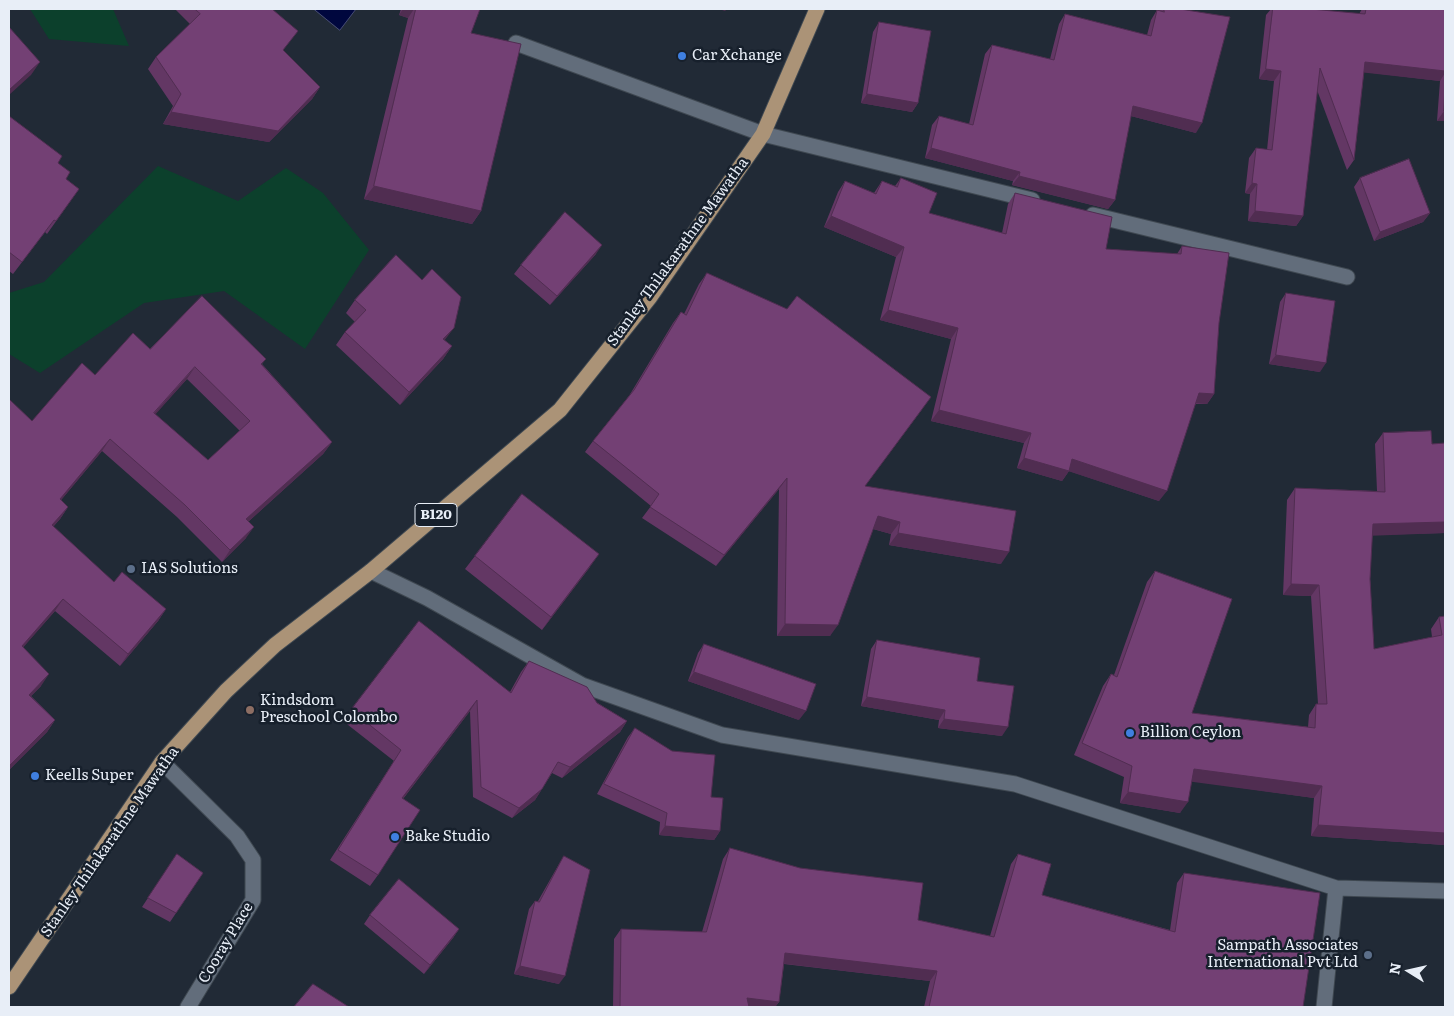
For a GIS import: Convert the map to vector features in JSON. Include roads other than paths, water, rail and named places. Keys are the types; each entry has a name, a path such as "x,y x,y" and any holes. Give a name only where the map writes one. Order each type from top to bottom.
{"main road":[{"name":"Stanley Thilakarathne Mawatha","path":"9,987 162,762 226,691 275,645 371,571 560,410 650,297 763,134 817,9"}],"street":[{"path":"516,43 763,134 1050,204"},
{"path":"1079,211 1347,277"},
{"path":"371,571 427,598 582,685 722,735 1015,784 1336,888 1445,891"},
{"name":"Cooray Place","path":"162,762 237,836 253,860 253,900 188,1007"},
{"path":"1324,1007 1336,888"}],"place":[{"name":"Car Xchange","path":"682,56"},
{"name":"IAS Solutions","path":"131,569"},
{"name":"Kindsdom Preschool Colombo","path":"250,710"},
{"name":"Billion Ceylon","path":"1130,733"},
{"name":"Keells Super","path":"35,776"},
{"name":"Bake Studio","path":"395,837"},
{"name":"Sampath Associates International Pvt Ltd","path":"1368,955"}]}
